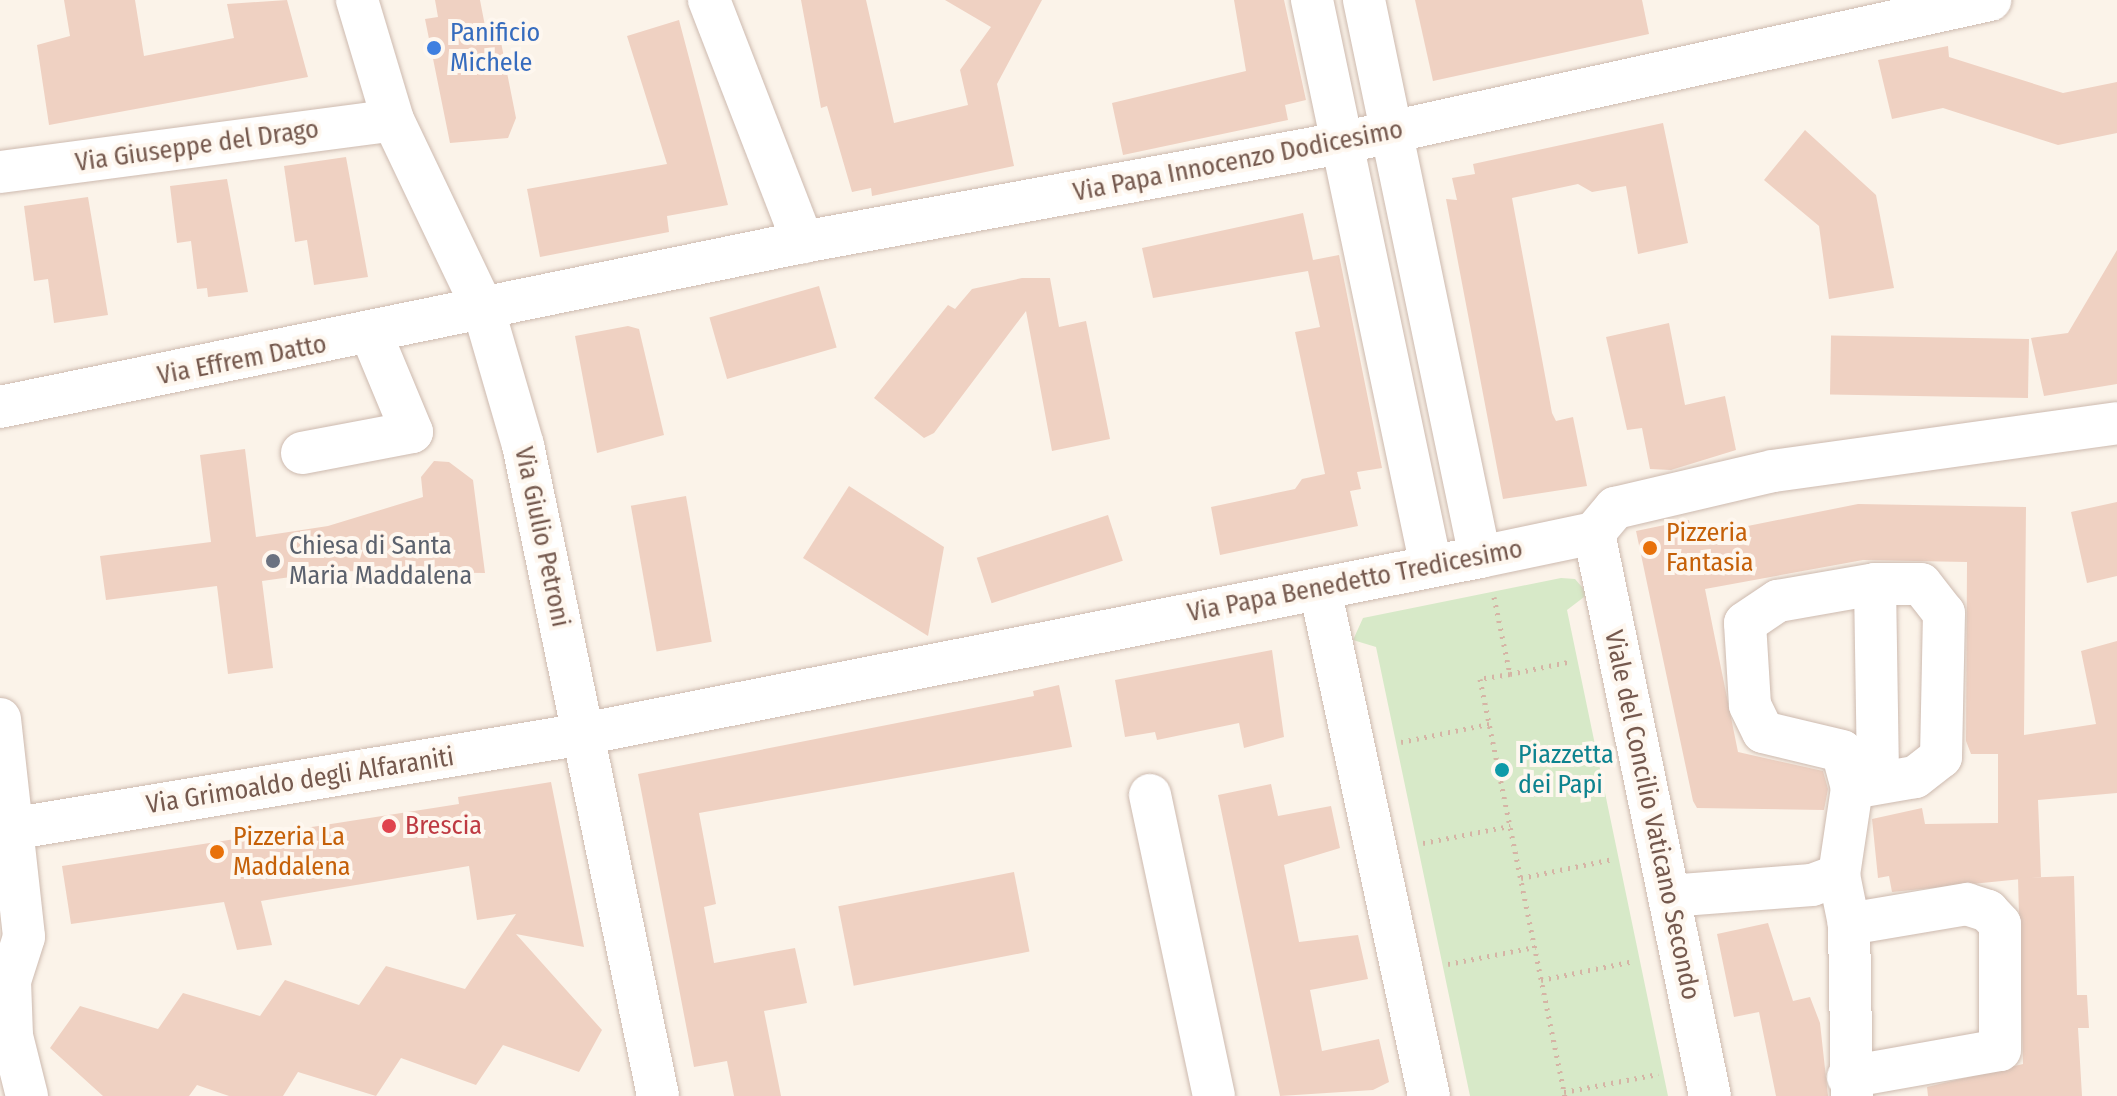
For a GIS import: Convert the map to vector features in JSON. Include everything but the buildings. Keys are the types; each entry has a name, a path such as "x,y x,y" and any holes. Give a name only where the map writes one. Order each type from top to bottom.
{"street":[{"name":"Via Giulio Petroni","path":"357,0 393,120 484,311 523,445 658,1096"},
{"path":"1312,0 1431,566"},
{"path":"1364,0 1480,557"},
{"name":"Via Papa Innocenzo Dodicesimo","path":"484,311 803,242 1391,133 1990,0"},
{"path":"720,5 803,242"},
{"name":"Via Giuseppe del Drago","path":"0,172 393,120"},
{"name":"Via Effrem Datto","path":"0,407 372,336 484,311"},
{"path":"302,453 412,432 372,336"},
{"path":"1594,533 1615,508 1773,471 2117,423"},
{"name":"Via Papa Benedetto Tredicesimo","path":"583,734 1594,533"},
{"name":"Viale del Concilio Vaticano Secondo","path":"1594,533 1710,1096"},
{"path":"1875,584 1921,584 1944,613 1941,757 1915,777 1865,785 1842,751 1763,732 1750,705 1745,623 1778,601 1875,584"},
{"path":"1849,924 1967,904 1988,911 2000,924 2000,1050 1850,1086 1849,924 1839,875 1865,785 1875,584"},
{"path":"1320,589 1429,1096"},
{"path":"0,719 9,852 24,937 10,981 12,1036 27,1096"},
{"name":"Via Grimoaldo degli Alfaraniti","path":"9,852 583,734"},
{"path":"1150,795 1214,1096"},
{"path":"1669,896 1812,885 1839,875"}],"path":[{"path":"1494,597 1510,674"},
{"path":"1572,661 1480,679 1564,1094 1658,1074"},
{"path":"1401,742 1489,724"},
{"path":"1423,843 1510,826"},
{"path":"1521,878 1613,859"},
{"path":"1448,964 1535,947"},
{"path":"1541,980 1634,961"}],"green space":[{"name":"Piazzetta dei Papi","path":"1561,578 1575,579 1588,594 1567,610 1668,1096 1470,1096 1376,647 1353,640 1363,618"}],"place":[{"name":"Panificio Michele","path":"434,48"},
{"name":"Pizzeria Fantasia","path":"1650,548"},
{"name":"Chiesa di Santa Maria Maddalena","path":"273,561"},
{"name":"Piazzetta dei Papi","path":"1502,770"},
{"name":"Brescia","path":"389,826"},
{"name":"Pizzeria La Maddalena","path":"217,852"}]}
